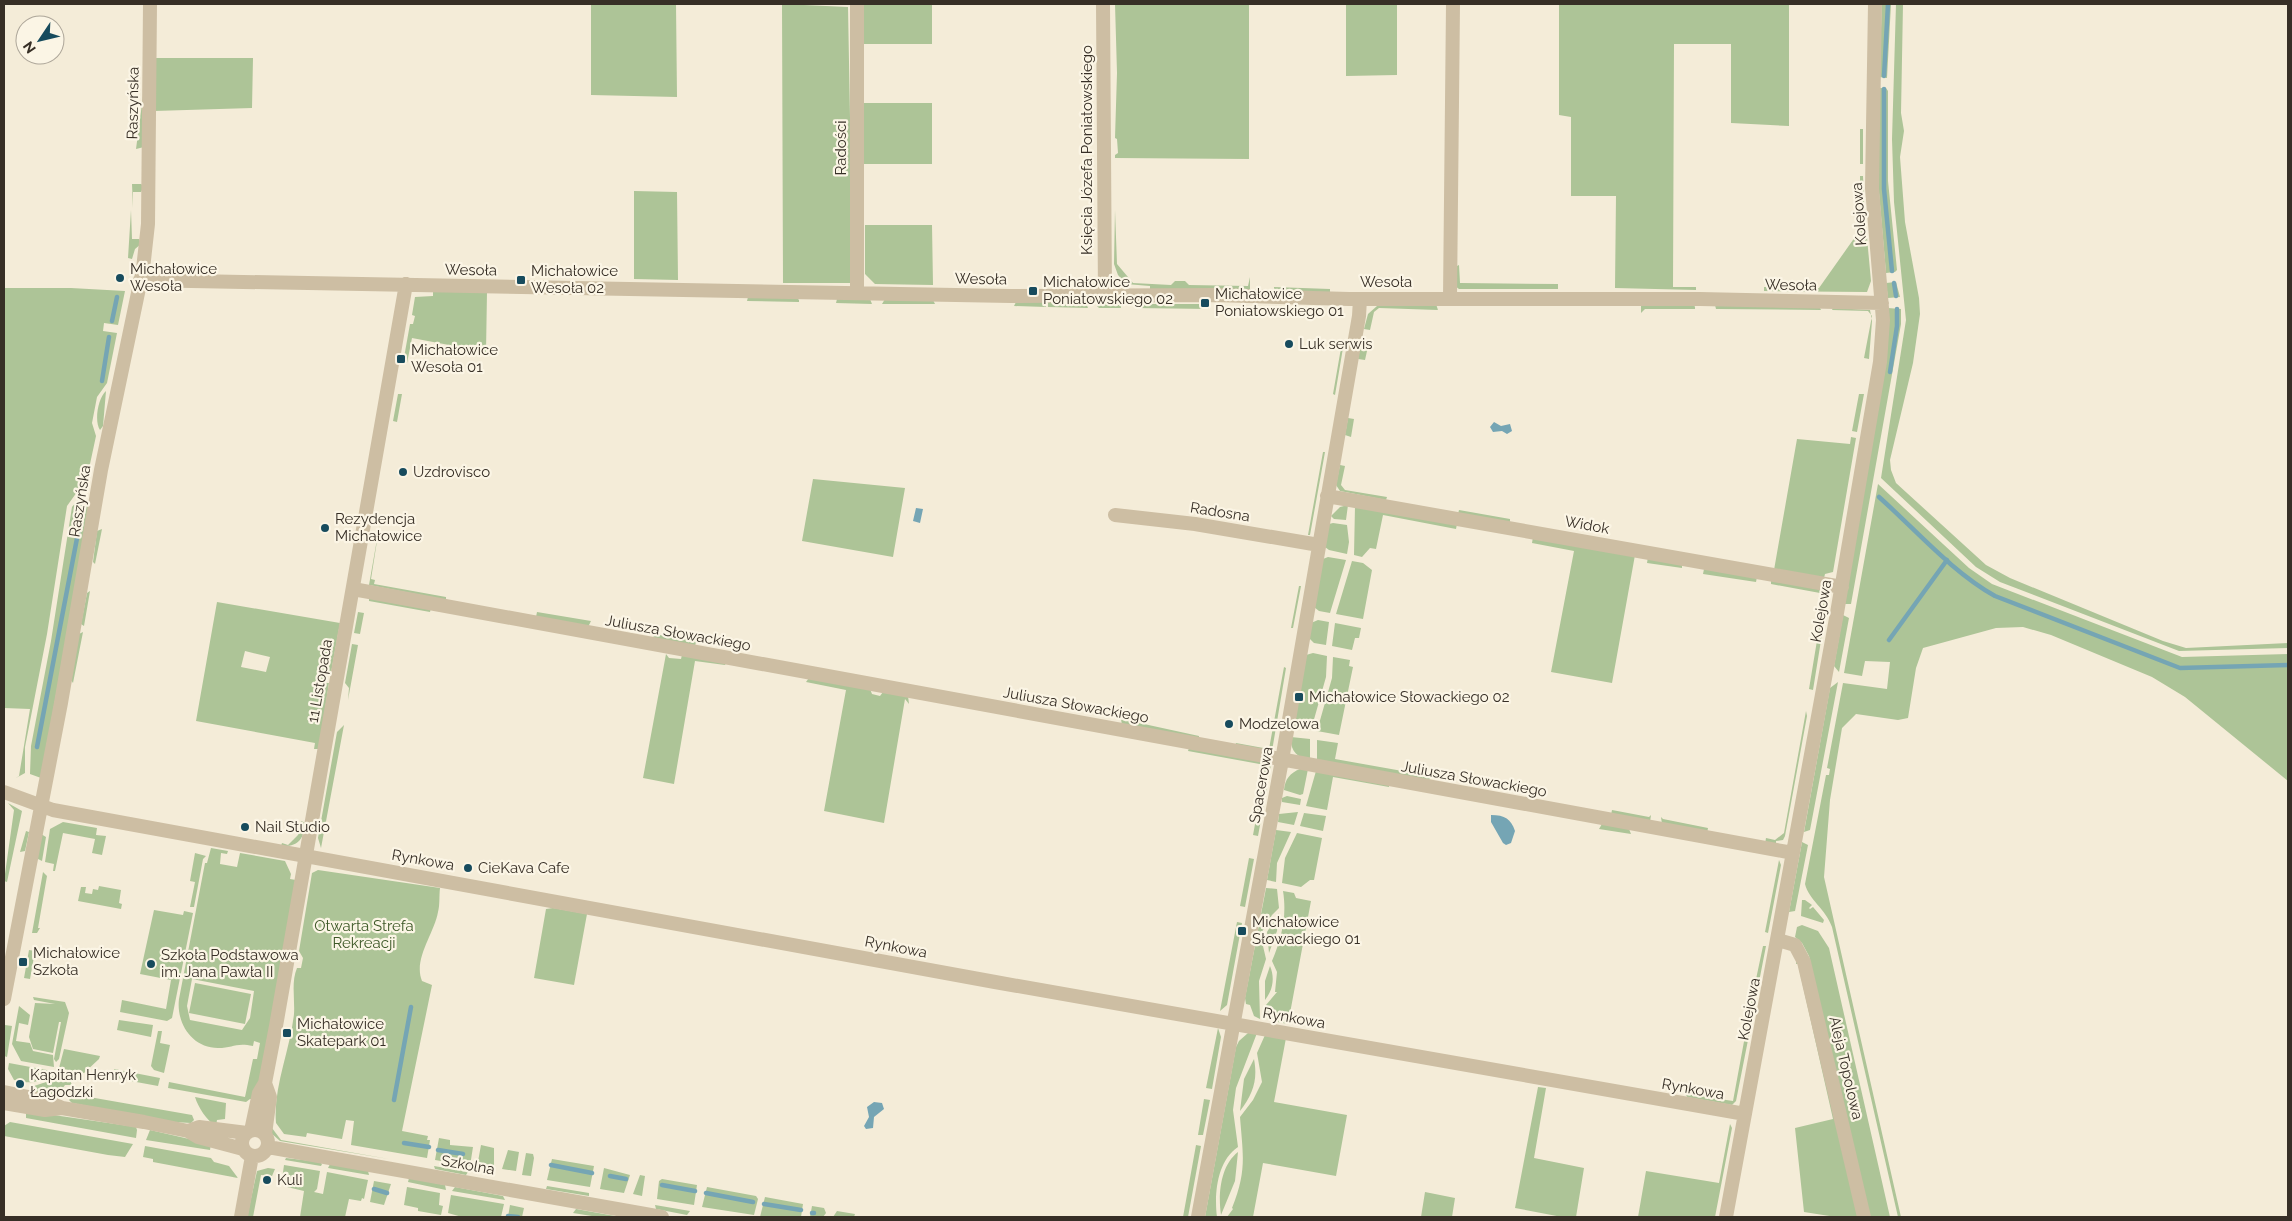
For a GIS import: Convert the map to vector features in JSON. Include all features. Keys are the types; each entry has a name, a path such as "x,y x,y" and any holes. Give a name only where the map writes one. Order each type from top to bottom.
{"street":[{"name":"Raszyńska","path":"4,999 93,523 101,470 148,233 150,4"},
{"name":"Radości","path":"857,4 858,293"},
{"name":"Księcia Józefa Poniatowskiego","path":"1103,4 1105,296"},
{"path":"1450,298 1453,4"},
{"name":"Kolejowa","path":"1726,1217 1842,587 1880,362 1882,303 1872,188 1875,4"},
{"name":"Wesoła","path":"140,280 858,293 1882,303"},
{"name":"11 Listopada","path":"249,1132 259,1093 266,1083 406,284"},
{"name":"Spacerowa","path":"1198,1217 1282,760 1359,316 1360,299"},
{"name":"Widok","path":"1327,496 1842,587"},
{"name":"Radosna","path":"1115,515 1195,524 1318,544"},
{"name":"Juliusza Słowackiego","path":"353,589 1793,853"},
{"name":"Rynkowa","path":"4,792 53,810 1745,1114"},
{"name":"Aleja Topolowa","path":"1778,940 1789,942 1796,947 1804,962 1864,1217"},
{"name":"11 Listopada","path":"266,1083 270,1097 267,1140"},
{"path":"4,1092 48,1101 62,1108 188,1131 198,1137 262,1155 267,1140 258,1130 249,1132 199,1127 188,1131"},
{"path":"4,1104 45,1110 62,1108"},
{"path":"241,1217 248,1152 242,1140 249,1132"},
{"name":"Szkolna","path":"267,1140 662,1217"}],"green space":[{"path":"591,4 676,4 677,97 591,95"},
{"path":"782,4 848,7 853,283 783,283"},
{"path":"864,4 932,4 932,44 864,44"},
{"path":"1115,4 1249,4 1249,159 1115,158 1115,155 1118,153 1117,139 1115,138 1117,73"},
{"path":"1346,4 1397,4 1397,75 1346,76"},
{"path":"1559,4 1789,4 1789,126 1731,123 1731,44 1674,44 1673,287 1696,287 1696,290 1615,288 1616,196 1571,196 1571,117 1559,115"},
{"path":"1882,4 1891,4 1887,78 1879,77"},
{"path":"1896,4 1903,4 1901,113 1904,131 1900,157 1905,222 1919,298 1920,314 1913,363 1890,460 1891,470 1896,483 1986,565 2010,578 2163,641 2186,648 2288,643 2288,648 2179,651 2000,582 1976,567 1881,478 1906,320 1894,202 1892,139"},
{"path":"156,58 253,58 252,108 154,111"},
{"path":"1879,88 1886,88 1888,91 1888,181 1897,270 1886,273 1878,181"},
{"path":"143,96 144,147 136,149"},
{"path":"864,103 932,103 932,164 864,164"},
{"path":"1860,129 1863,129 1863,164 1860,164"},
{"path":"1860,176 1863,176 1864,202 1860,202"},
{"path":"132,184 144,186 141,192 133,192 133,208"},
{"path":"634,191 677,192 678,280 634,279"},
{"path":"131,210 132,239 139,239 141,244 135,249 132,259 128,258"},
{"path":"1115,210 1117,264 1133,283 1171,285 1175,281 1185,281 1189,285 1248,286 1250,277 1250,289 1150,290 1150,286 1126,284 1118,275 1114,264"},
{"path":"865,225 932,225 933,285 875,284 865,274"},
{"path":"1860,227 1866,227 1871,281 1867,292 1764,291 1764,287 1819,288 1860,230"},
{"path":"1459,265 1460,283 1558,284 1558,289 1459,289 1455,286 1457,266"},
{"path":"1896,282 1900,297 1888,298 1886,283"},
{"path":"1274,287 1330,289 1330,293 1274,292"},
{"path":"4,288 71,288 125,291 118,325 104,323 103,331 117,333 107,383 97,397 92,423 96,436 87,478 67,506 47,634 25,747 25,773 16,778 19,776 30,709 4,708"},
{"path":"433,291 487,292 486,352 412,338 407,363 403,363 410,324 413,324 415,316 412,315 415,297 433,296"},
{"path":"748,297 797,298 799,302 747,301"},
{"path":"837,299 870,299 872,304 836,303"},
{"path":"885,299 933,300 935,304 882,304"},
{"path":"1016,302 1046,302 1046,307 1014,306"},
{"path":"1048,302 1086,303 1088,308 1048,307"},
{"path":"1098,302 1115,302 1115,305 1121,305 1121,308 1099,308 1097,306"},
{"path":"1136,304 1207,304 1209,309 1136,308"},
{"path":"1436,304 1438,310 1379,308 1374,312 1370,330 1364,329 1368,314 1377,306"},
{"path":"1641,305 1694,305 1695,309 1645,309 1641,313"},
{"path":"1715,305 1820,308 1821,310 1716,309"},
{"path":"1833,308 1870,310 1871,315 1868,311 1832,310"},
{"path":"1888,308 1901,309 1901,324 1851,604 1845,604"},
{"path":"1872,318 1872,321 1869,359 1864,358"},
{"path":"1369,342 1365,360 1358,359 1361,343"},
{"path":"1341,348 1343,348 1335,395 1333,394"},
{"path":"106,391 103,426 100,430 97,421 98,410 103,394"},
{"path":"398,394 402,394 397,422 393,421"},
{"path":"1859,394 1864,394 1857,432 1852,431"},
{"path":"1348,418 1354,419 1351,437 1345,435"},
{"path":"1851,437 1856,438 1833,572 1825,574 1824,578 1774,570 1797,439 1850,444"},
{"path":"1323,452 1325,452 1310,535 1308,535"},
{"path":"1340,465 1345,466 1341,485 1345,490 1387,497 1386,500 1340,491 1336,485"},
{"path":"813,479 905,488 893,557 802,541"},
{"path":"1878,484 1969,568 1992,584 2182,657 2288,654 2288,781 2185,697 2152,677 2051,635 2023,627 1996,628 1923,648 1916,668 1908,718 1898,720 1856,714 1842,728 1830,800 1824,877 1901,1217 1898,1217 1832,927 1810,895 1805,884 1826,775 1829,775 1830,769 1827,768 1843,683 1887,689 1890,662 1865,661 1862,676 1844,673"},
{"path":"78,500 91,501 41,778 30,774 31,746 51,641 72,507"},
{"path":"1348,505 1346,520 1334,519 1331,516 1340,507"},
{"path":"1355,506 1457,524 1456,529 1383,515 1376,549 1370,548 1362,557 1354,555"},
{"path":"1459,510 1510,519 1510,523 1458,514"},
{"path":"380,522 371,579 375,580 374,584 446,597 446,600 369,585"},
{"path":"1329,524 1347,525 1349,542 1347,554 1329,550 1325,547"},
{"path":"102,529 95,564 93,562 97,531"},
{"path":"1533,537 1635,555 1612,683 1551,672 1574,551 1532,543"},
{"path":"1328,557 1346,560 1330,613 1319,611 1314,607 1323,559"},
{"path":"1648,557 1682,565 1682,568 1647,563"},
{"path":"1352,561 1363,563 1372,570 1363,619 1336,614"},
{"path":"1704,569 1757,577 1756,582 1703,574"},
{"path":"1771,579 1822,588 1821,592 1828,597 1813,690 1809,689 1824,598 1820,593 1771,584"},
{"path":"1299,586 1301,586 1293,628 1291,628"},
{"path":"90,591 84,626 81,624 87,593"},
{"path":"369,597 431,608 430,612 369,601"},
{"path":"217,602 340,623 331,673 328,673 326,683 329,683 319,749 314,749 315,743 196,721","holes":["245,651 270,657 266,672 241,667"]},
{"path":"358,612 364,613 360,634 354,633"},
{"path":"537,612 591,621 588,627 536,617"},
{"path":"1843,615 1849,618 1839,672 1834,666"},
{"path":"1318,620 1329,622 1326,645 1314,643 1309,638 1311,623"},
{"path":"1335,623 1361,628 1359,638 1355,638 1352,650 1332,646"},
{"path":"83,632 73,683 71,680 79,634"},
{"path":"654,634 696,641 695,647 653,639"},
{"path":"352,644 358,645 348,700 349,688 345,683"},
{"path":"1313,653 1327,656 1326,677 1311,730 1294,726 1306,655"},
{"path":"666,654 669,658 681,659 682,655 726,663 725,665 695,661 674,784 643,778"},
{"path":"1333,657 1350,660 1349,666 1353,667 1339,735 1317,731 1332,678"},
{"path":"1284,667 1286,668 1272,751 1235,746 1236,743 1269,749"},
{"path":"809,678 870,689 872,694 880,696 883,692 908,696 909,704 905,699 884,823 824,811 846,690 806,682"},
{"path":"1838,682 1810,830 1804,832 1830,688"},
{"path":"1806,711 1807,716 1785,836 1783,840 1776,841 1776,846 1765,844 1766,838 1775,840 1784,833"},
{"path":"1121,719 1199,736 1199,740 1122,725"},
{"path":"344,725 321,848 318,838 337,732"},
{"path":"1291,737 1310,739 1310,761 1301,758 1295,753"},
{"path":"1317,740 1338,743 1335,759 1408,772 1408,774 1430,778 1429,781 1317,761"},
{"path":"1189,748 1268,763 1271,765 1269,774 1264,773 1265,765 1188,751"},
{"path":"1300,769 1308,769 1303,794 1300,795 1284,790 1289,777 1293,772"},
{"path":"1316,771 1389,785 1389,787 1333,777 1327,810 1306,806"},
{"path":"1263,781 1268,782 1258,836 1253,835"},
{"path":"1287,796 1301,799 1300,805 1282,802 1282,798"},
{"path":"8,803 22,811 7,882 4,881 14,810"},
{"path":"1612,810 1649,817 1651,815 1650,822 1611,815"},
{"path":"1298,812 1294,825 1278,822 1279,814"},
{"path":"1304,813 1326,816 1323,831 1300,826"},
{"path":"1661,817 1708,828 1707,833 1662,824"},
{"path":"301,821 306,823 302,838 292,845 281,846 282,843 288,845 298,835"},
{"path":"63,822 97,828 96,835 106,836 102,855 92,853 95,839 63,833 55,871 53,871 54,864 45,862 50,829"},
{"path":"1602,824 1629,829 1631,834 1599,829"},
{"path":"1276,830 1291,832 1277,863 1276,882 1267,880"},
{"path":"26,831 29,832 25,851 20,852"},
{"path":"1297,833 1322,838 1314,880 1310,880 1301,887 1282,883 1285,858"},
{"path":"41,834 46,837 42,861 36,858"},
{"path":"1802,842 1808,845 1795,911 1789,912"},
{"path":"211,848 228,851 227,854 221,853 220,864 237,867 240,853 285,861 291,874 290,879 296,880 264,1064 254,1099 246,1102 168,1088 169,1082 245,1097 253,1059 257,1059 260,1043 254,1041 253,1046 209,1047 193,1039 180,1017 179,999 205,863 207,863","holes":["192,979 254,991 250,1018 242,1030 190,1020 187,1006"]},
{"path":"195,853 206,856 203,859 194,907 190,907 195,882 190,881"},
{"path":"1249,858 1254,859 1245,907 1240,906"},
{"path":"1779,860 1781,865 1768,933 1765,932"},
{"name":"Otwarta Strefa Rekreacji","path":"318,870 440,888 436,920 420,964 422,981 432,985 402,1131 428,1136 427,1140 430,1140 427,1158 351,1145 354,1121 346,1120 342,1139 307,1133 306,1137 284,1134 276,1123 279,1082 294,1014 294,979 297,968 301,968 303,958 299,951 312,873"},
{"path":"43,872 47,876 38,928 40,928 37,933 32,933"},
{"path":"99,886 121,890 119,903 122,904 121,909 78,901 81,887 86,887 85,893 92,894 93,889 98,890"},
{"path":"1266,888 1277,889 1279,908 1272,915 1263,930 1263,946 1266,959 1259,981 1260,1019 1254,1016 1250,1005 1246,1004 1245,998"},
{"path":"1283,891 1294,893 1296,898 1311,901 1288,1024 1268,1020 1266,1005 1277,992 1275,992 1277,972 1272,961 1283,926"},
{"path":"1802,900 1812,905 1809,908 1813,907 1824,920 1823,923 1801,916"},
{"path":"553,908 587,914 574,985 534,978 546,909"},
{"path":"154,910 183,915 184,911 193,913 172,1018 167,1021 120,1012 122,1000 166,1009 171,980 140,974"},
{"path":"1279,913 1277,931 1269,953 1267,932"},
{"path":"1237,922 1242,923 1227,1005 1220,1011"},
{"path":"1802,925 1818,931 1829,948 1890,1217 1869,1217 1809,956 1802,943 1795,937 1797,927"},
{"path":"1763,946 1766,946 1751,1023 1747,1022"},
{"path":"29,950 35,951 30,979 24,978"},
{"path":"1797,957 1859,1217 1836,1217 1804,1212 1795,1128 1833,1119 1798,964 1796,964"},
{"path":"1270,966 1272,984 1265,1000 1265,981"},
{"path":"195,983 251,994 245,1024 189,1013"},
{"path":"33,997 65,1002 69,1013 59,1059 56,1062 54,1059 61,1022 59,1022 53,1053 33,1049 29,1037 35,1003 55,1004 34,1000"},
{"path":"19,1006 30,1015 28,1025 19,1023 16,1041 30,1043 33,1051 53,1055 54,1067 21,1061 12,1044"},
{"path":"119,1020 153,1025 151,1037 117,1030"},
{"path":"5,1025 12,1026 7,1057 4,1056"},
{"path":"1218,1028 1221,1037 1212,1089 1206,1088"},
{"path":"158,1031 162,1031 160,1043 170,1045 164,1073 154,1070 151,1066"},
{"path":"1248,1033 1257,1033 1236,1088 1233,1110 1238,1147 1231,1153 1221,1169 1216,1198 1217,1217 1205,1217 1236,1047 1239,1041"},
{"path":"1744,1033 1749,1035 1736,1101 1732,1105 1687,1097 1686,1094 1733,1101"},
{"path":"1265,1035 1286,1038 1274,1102 1347,1115 1336,1176 1263,1163 1253,1217 1227,1217 1233,1209 1242,1173 1243,1153 1240,1117 1253,1100 1262,1082 1257,1053"},
{"path":"64,1049 100,1056 84,1073 59,1068"},
{"path":"1254,1059 1255,1080 1251,1093 1240,1111 1244,1079"},
{"path":"9,1063 52,1071 34,1082 14,1080 8,1069"},
{"path":"114,1069 160,1078 158,1086 120,1079"},
{"path":"57,1072 67,1074 72,1085 65,1085 56,1098 30,1093 31,1087 46,1082"},
{"path":"1538,1087 1546,1088 1534,1158 1584,1168 1576,1217 1562,1217 1515,1208"},
{"path":"72,1094 192,1115 194,1120 191,1123 174,1122 72,1103 69,1100"},
{"path":"195,1097 226,1103 225,1119 217,1120 216,1126 213,1124 203,1113"},
{"path":"1204,1099 1210,1100 1203,1135 1198,1135"},
{"path":"26,1111 136,1127 136,1138 26,1118"},
{"path":"10,1122 133,1144 125,1157 4,1136 4,1126"},
{"path":"269,1124 281,1140 389,1159 280,1141 271,1133"},
{"path":"1730,1124 1732,1128 1715,1217 1638,1217 1646,1171 1719,1183"},
{"path":"150,1130 211,1144 210,1150 146,1140"},
{"path":"439,1138 450,1140 450,1145 473,1147 470,1166 435,1160"},
{"path":"481,1145 494,1148 494,1170 477,1167"},
{"path":"1196,1145 1201,1146 1188,1217 1183,1217"},
{"path":"145,1146 211,1158 214,1162 229,1166 238,1178 153,1162 153,1159 143,1157"},
{"path":"508,1150 519,1152 516,1171 502,1169"},
{"path":"1238,1152 1235,1181 1221,1215 1220,1190 1224,1173 1227,1165"},
{"path":"526,1153 533,1154 534,1158 531,1176 522,1175"},
{"path":"286,1158 320,1162 322,1164 321,1166 285,1160"},
{"path":"552,1159 594,1166 590,1187 547,1180"},
{"path":"330,1164 368,1171 369,1175 328,1168"},
{"path":"284,1165 320,1171 317,1189 314,1192 323,1194 327,1172 368,1180 364,1199 362,1198 361,1201 349,1199 345,1217 300,1217 304,1191 287,1187 288,1181 282,1179"},
{"path":"434,1166 468,1172 466,1175 435,1169"},
{"path":"268,1168 275,1169 272,1176 261,1175 253,1217 247,1217 257,1171"},
{"path":"604,1168 630,1175 624,1193 600,1189"},
{"path":"640,1175 645,1176 642,1196 633,1194"},
{"path":"409,1178 445,1185 446,1190 408,1182"},
{"path":"662,1179 697,1185 694,1205 657,1199 659,1181"},
{"path":"374,1181 391,1184 384,1205 370,1202"},
{"path":"547,1186 589,1193 589,1196 546,1189"},
{"path":"407,1187 440,1193 439,1205 443,1206 441,1215 418,1211 418,1208 404,1205"},
{"path":"455,1187 503,1196 505,1200 452,1191"},
{"path":"707,1187 756,1196 758,1199 754,1215 702,1207"},
{"path":"1425,1192 1455,1198 1452,1217 1421,1217"},
{"path":"451,1195 504,1204 501,1217 462,1217 448,1213"},
{"path":"765,1197 803,1204 801,1217 760,1217"},
{"path":"510,1205 524,1208 522,1217 508,1217"},
{"path":"655,1205 690,1211 687,1215 656,1209"},
{"path":"812,1206 824,1208 826,1213 823,1217 810,1217"},
{"path":"576,1209 616,1217 598,1217 573,1213"},
{"path":"837,1211 855,1214 854,1217 833,1217"}],"water":[{"path":"1494,422 1501,426 1510,424 1512,431 1507,434 1502,431 1493,432 1490,427"},
{"path":"916,508 923,509 920,523 913,521"},
{"path":"1491,815 1504,817 1512,823 1515,831 1511,843 1506,845 1503,843 1491,822"},
{"path":"874,1102 882,1103 884,1109 874,1117 873,1128 866,1129 864,1126 869,1117 867,1107"}],"waterway":[{"path":"1884,76 1888,4"},
{"path":"1884,89 1884,189 1892,271"},
{"path":"1894,283 1896,296"},
{"path":"112,321 117,297"},
{"path":"1890,372 1897,326 1897,309"},
{"path":"102,381 109,337"},
{"path":"1879,497 1949,563 1995,596 2180,668 2288,665"},
{"path":"37,747 83,507"},
{"path":"1889,640 1947,560"},
{"path":"394,1100 411,1007"},
{"path":"404,1143 429,1147"},
{"path":"438,1150 463,1154"},
{"path":"551,1165 592,1173"},
{"path":"610,1176 626,1179"},
{"path":"662,1185 695,1191"},
{"path":"374,1189 387,1193"},
{"path":"706,1193 753,1202"},
{"path":"764,1204 801,1210"},
{"path":"508,1216 518,1217"}],"place":[{"name":"Michałowice Wesoła","path":"120,278"},
{"name":"Michałowice Wesoła 02","path":"521,280"},
{"name":"Michałowice Poniatowskiego 02","path":"1033,291"},
{"name":"Michałowice Poniatowskiego 01","path":"1205,303"},
{"name":"Luk serwis","path":"1289,344"},
{"name":"Michałowice Wesoła 01","path":"401,359"},
{"name":"Uzdrovisco","path":"403,472"},
{"name":"Rezydencja Michałowice","path":"325,528"},
{"name":"Michałowice Słowackiego 02","path":"1299,697"},
{"name":"Modzelowa","path":"1229,724"},
{"name":"Nail Studio","path":"245,827"},
{"name":"CieKava Cafe","path":"468,868"},
{"name":"Michałowice Słowackiego 01","path":"1242,931"},
{"name":"Michałowice Szkoła","path":"23,962"},
{"name":"Szkoła Podstawowa im. Jana Pawła II","path":"151,964"},
{"name":"Michałowice Skatepark 01","path":"287,1033"},
{"name":"Kapitan Henryk Łagodzki","path":"20,1084"},
{"name":"Kuli","path":"267,1180"}]}
